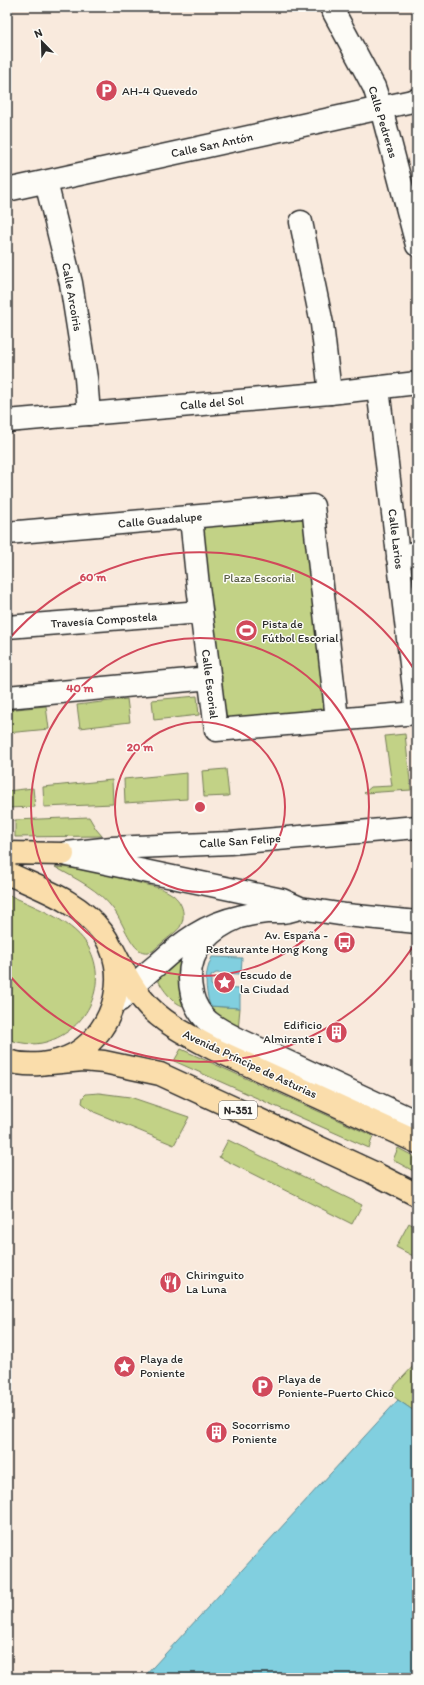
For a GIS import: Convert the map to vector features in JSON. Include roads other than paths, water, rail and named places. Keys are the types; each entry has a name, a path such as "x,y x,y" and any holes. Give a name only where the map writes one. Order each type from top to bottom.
{"highway":[{"path":"7,852 63,854"},
{"name":"N-351","path":"7,873 69,901 87,914 102,932 113,950 117,971 117,991 112,1010 100,1031 88,1044 74,1054 50,1063"},
{"name":"Avenida Príncipe de Asturias","path":"113,950 132,986 144,1001 184,1033 417,1142"},
{"name":"N-351","path":"7,1061 21,1064 83,1060 104,1062 160,1074 372,1172 417,1195"}],"street":[{"name":"Calle Pedreras","path":"330,7 374,87 381,108 417,245"},
{"name":"Calle San Antón","path":"7,190 417,100"},
{"name":"Calle Arcoíris","path":"46,182 71,283 86,378 89,414"},
{"path":"301,222 322,324 330,393"},
{"name":"Calle del Sol","path":"7,422 330,393 417,383"},
{"name":"Calle Larios","path":"378,388 408,555 417,713"},
{"name":"Calle Guadalupe","path":"7,533 191,518 313,506 337,719"},
{"name":"Calle Escorial","path":"191,518 216,730 417,713"},
{"name":"Travesía Compostela","path":"7,627 201,612"},
{"path":"7,697 210,678"},
{"name":"Calle San Felipe","path":"63,854 112,848 230,843 417,827"},
{"path":"63,854 282,900 300,908 346,915 417,922"},
{"path":"112,1010 132,986 190,937 210,926 239,917 265,912 284,913 300,908"},
{"path":"239,917 209,934 194,956 191,966 189,982 193,999 198,1009 208,1022 243,1041 417,1122"}],"water":[{"path":"212,957 242,958 241,974 216,973 211,976 211,985 216,988 240,989 240,1008 210,1006 206,981 209,963"},
{"path":"398,1400 417,1413 417,1678 143,1678"}],"place":[{"name":"AH-4 Quevedo","path":"107,91"},
{"name":"Pista de Fútbol Escorial","path":"246,631"},
{"name":"Av. España - Restaurante Hong Kong","path":"344,942"},
{"name":"Escudo de la Ciudad","path":"224,982"},
{"name":"Edificio Almirante I","path":"337,1032"},
{"name":"Chiringuito La Luna","path":"171,1282"},
{"name":"Playa de Poniente","path":"124,1366"},
{"name":"Playa de Poniente-Puerto Chico","path":"263,1386"},
{"name":"Socorrismo Poniente","path":"216,1432"}],"park label":[{"name":"Plaza Escorial","path":"259,578"}]}
